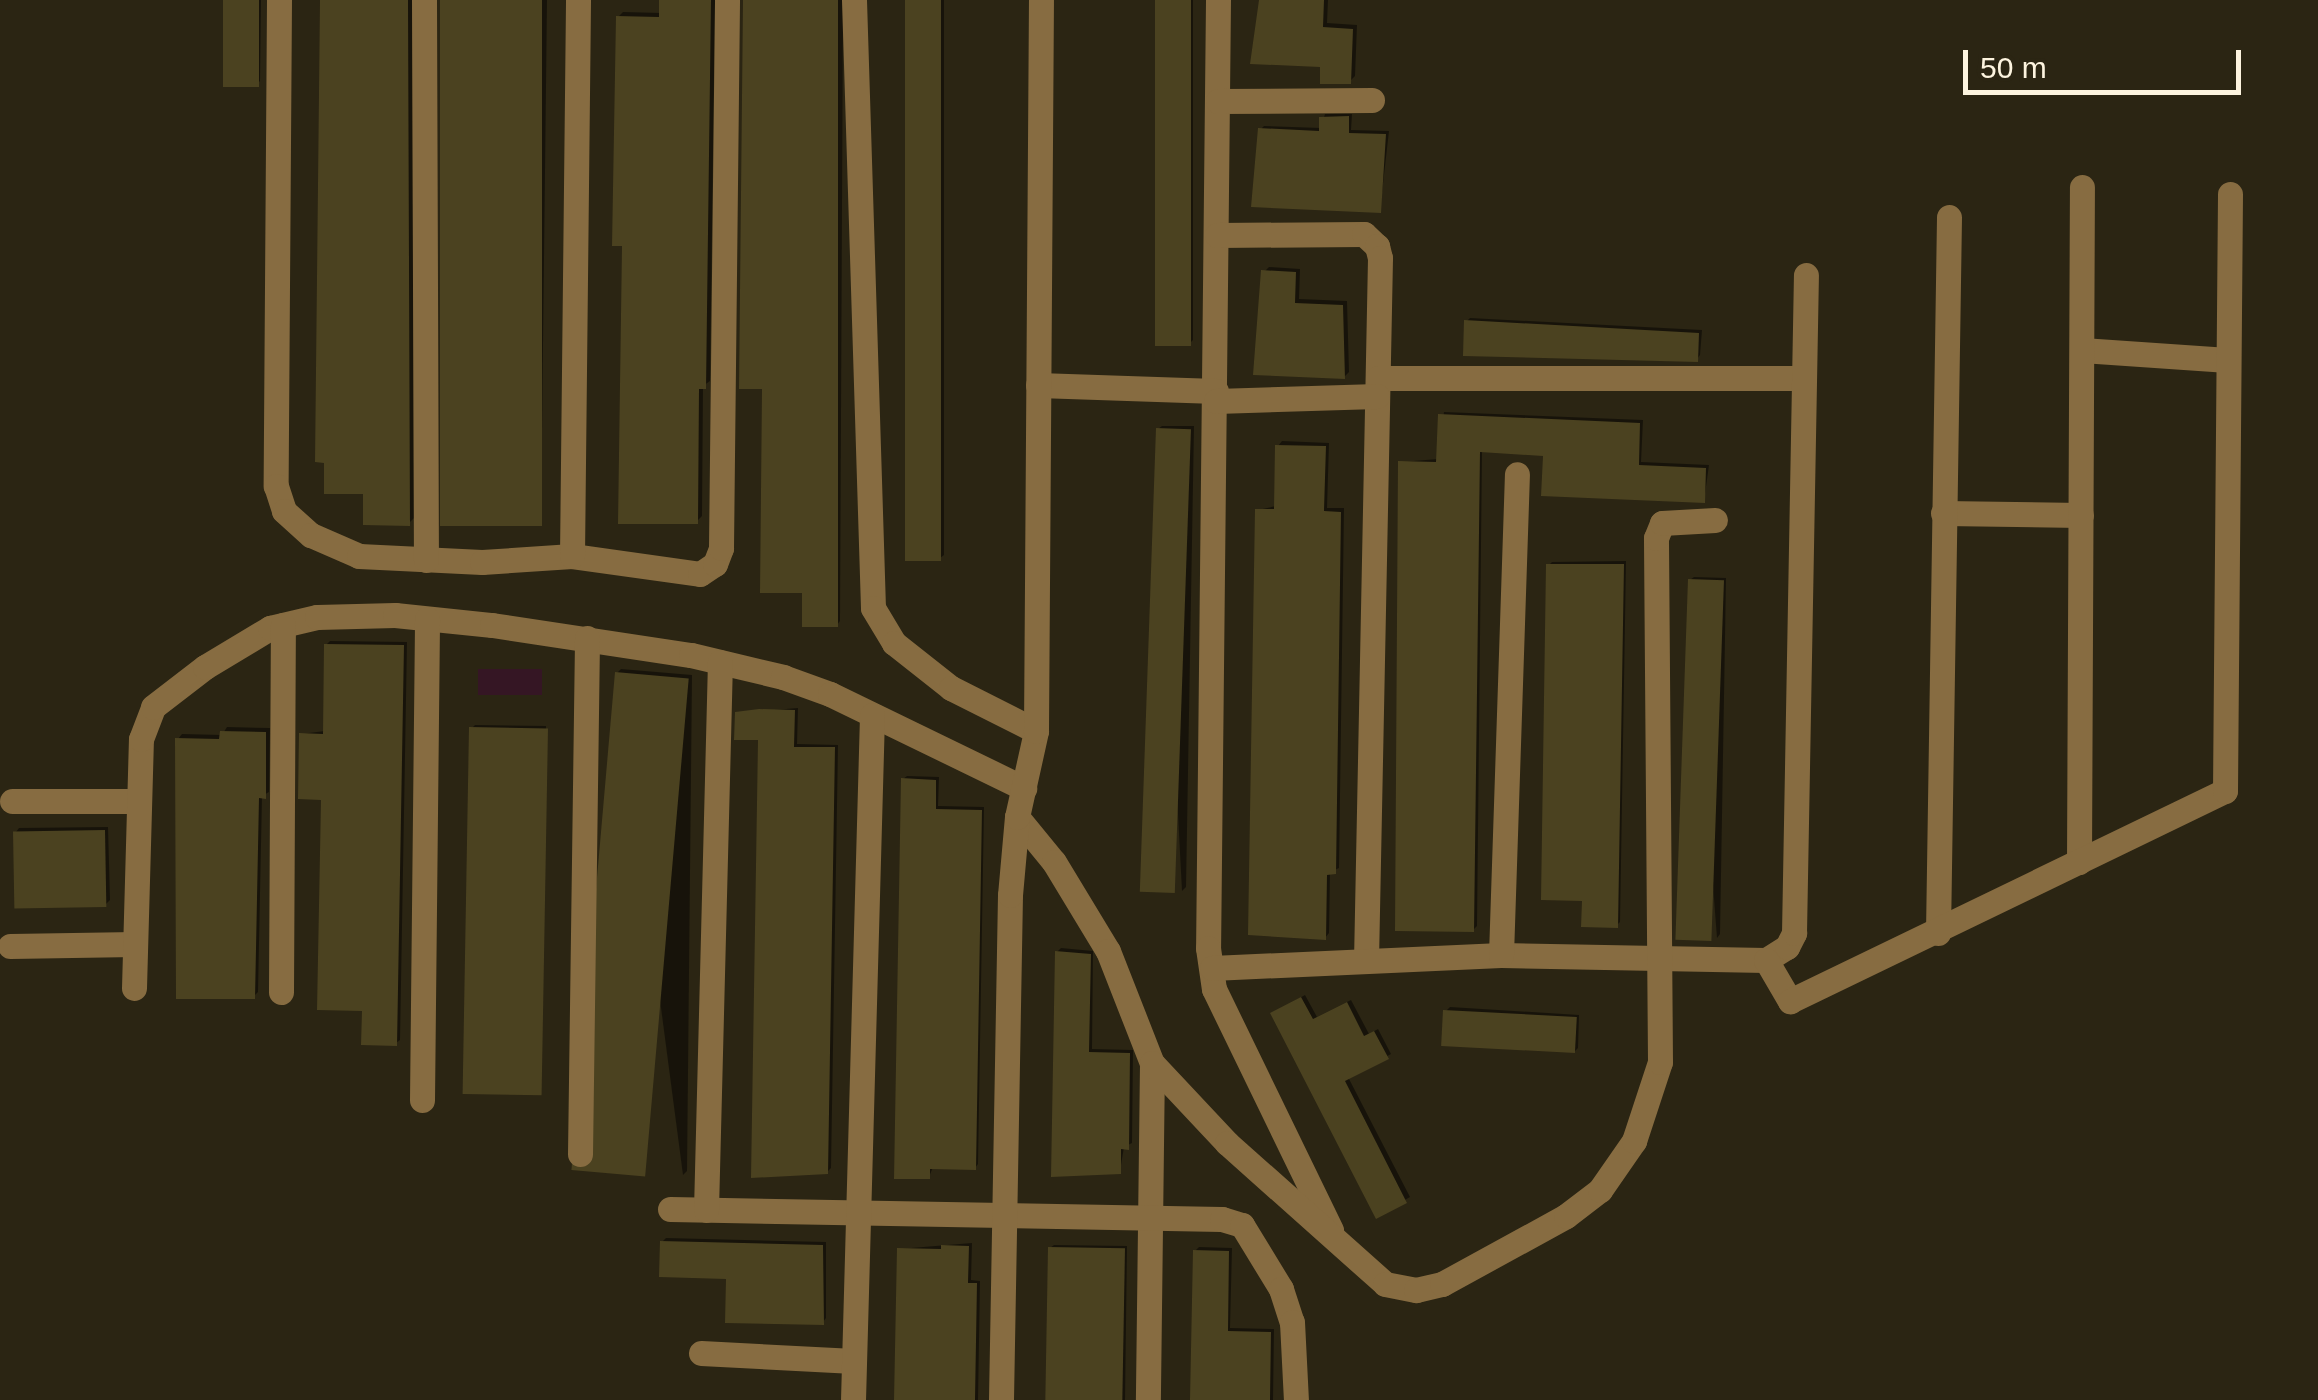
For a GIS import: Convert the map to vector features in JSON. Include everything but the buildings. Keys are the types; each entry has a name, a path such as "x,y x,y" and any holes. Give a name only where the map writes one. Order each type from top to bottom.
{"street":[{"path":"279,0 276,486 284,511 311,535 359,556 426,560 572,556 700,574 714,564 720,548 727,0"},
{"path":"424,0 426,560"},
{"path":"572,556 578,0"},
{"path":"854,0 873,608 894,643 950,688 1036,731"},
{"path":"1001,1400 1010,895 1018,817 1036,731 1041,0"},
{"path":"1218,0 1208,888 1214,989 1340,1248"},
{"path":"1218,101 1372,100"},
{"path":"2079,862 2082,186"},
{"path":"1766,960 1790,1001 2226,791 2230,194"},
{"path":"1938,933 1949,216"},
{"path":"1217,236 1364,234 1372,238 1380,258 1366,961"},
{"path":"1212,968 1502,955 1766,960 1786,948 1794,933 1806,274"},
{"path":"2082,350 2228,360"},
{"path":"1038,385 1216,396 1378,387 1802,378"},
{"path":"1502,955 1518,474"},
{"path":"1944,513 2081,515"},
{"path":"1018,817 1054,862 1108,952 1152,1063 1227,1143 1340,1248 1386,1284 1416,1290 1457,1276 1566,1216 1600,1190 1634,1141 1660,1062 1656,538 1662,523 1715,520"},
{"path":"134,988 141,740 153,707 205,667 270,628 317,616 426,619 587,638 782,676 1024,788"},
{"path":"422,1100 426,619"},
{"path":"281,992 283,625"},
{"path":"580,1154 587,638"},
{"path":"706,1210 720,662"},
{"path":"853,1400 872,715"},
{"path":"12,801 138,800"},
{"path":"10,946 135,944"},
{"path":"1148,1400 1152,1063"},
{"path":"670,1209 1222,1219 1242,1224 1280,1290 1292,1322 1296,1400"},
{"path":"702,1354 854,1361"}],"shaded area":[{"path":"478,669 542,669 542,695 478,695"}]}
